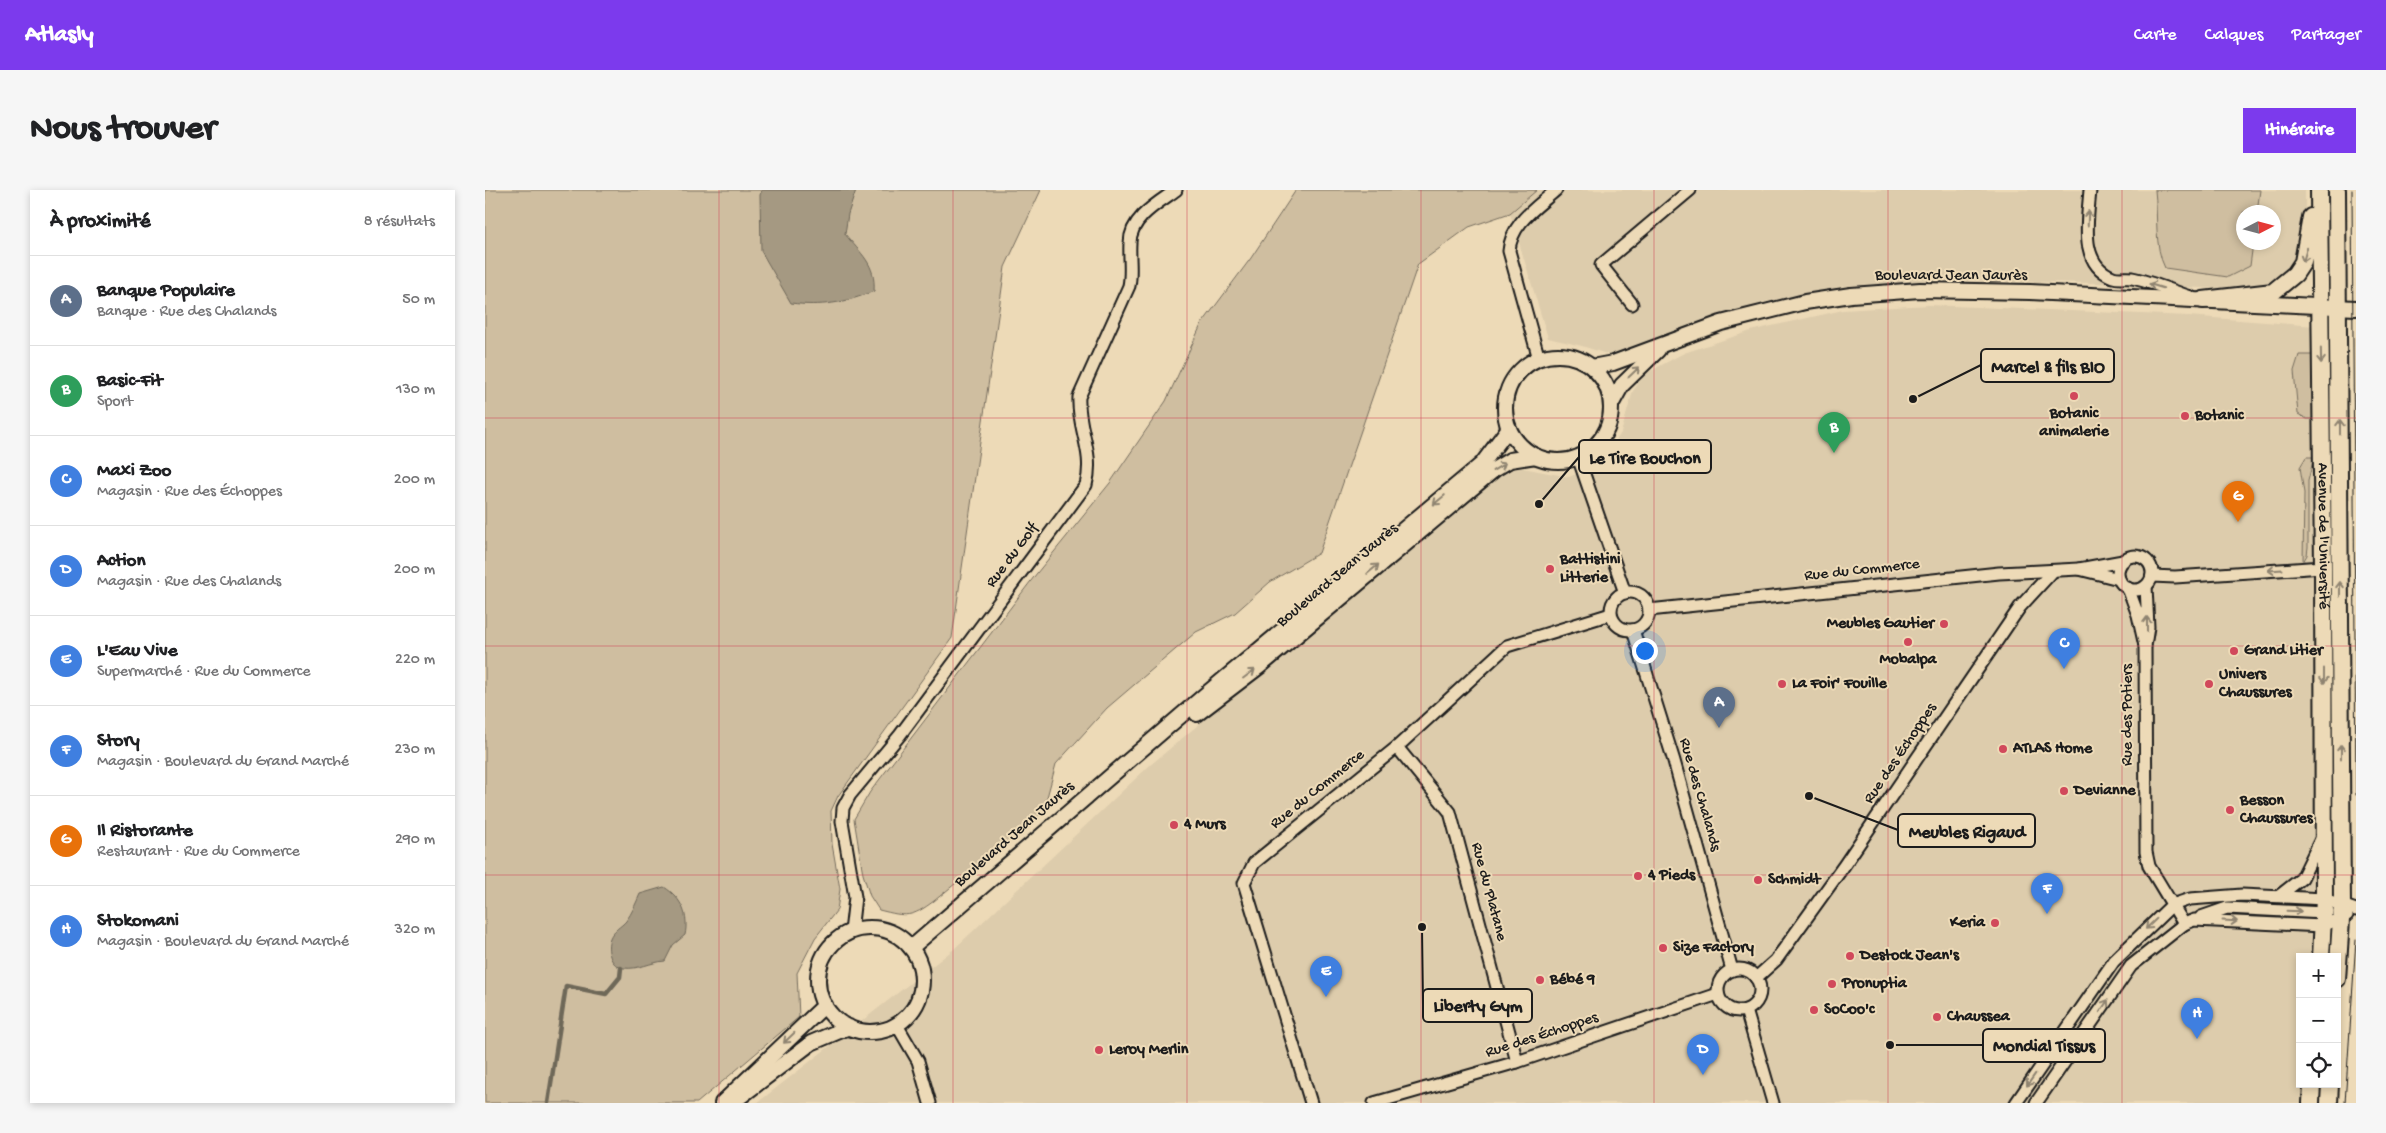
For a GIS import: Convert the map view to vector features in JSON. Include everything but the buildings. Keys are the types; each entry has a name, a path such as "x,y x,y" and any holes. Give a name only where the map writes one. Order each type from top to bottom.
{"main road":[{"path":"2203,300 2273,292 2295,274 2305,258 2315,190"},
{"name":"Avenue de l'Université","path":"2319,190 2324,832 2324,905 2321,953"},
{"name":"Avenue de l'Université","path":"2337,190 2349,911 2341,956"},
{"path":"2311,1103 2312,1088"},
{"path":"2329,1103 2330,1088"}],"street":[{"name":"Rue du Golf","path":"851,932 855,897 842,821 843,808 850,795 901,735 1086,485 1090,472 1089,457 1080,417 1079,397 1129,286 1132,272 1130,234 1134,225 1152,207 1176,190"},
{"path":"1539,359 1509,251 1510,238 1518,224 1556,190"},
{"path":"1632,304 1601,265 1690,190"},
{"path":"2090,190 2088,246 2093,261 2101,271 2115,278 2131,278 2203,300"},
{"name":"Boulevard Jean Jaurès","path":"1592,367 1613,363 1721,323 1805,302 1851,295 1920,290 2030,292 2356,308"},
{"path":"1611,405 1622,385 1664,345"},
{"path":"1553,355 1567,356 1580,360 1592,367 1605,384 1611,405 1610,422 1603,436 1592,449 1578,457 1564,461 1549,460 1536,456 1525,449 1509,428 1506,412 1507,395 1514,380 1525,367 1539,359 1553,355"},
{"name":"Boulevard Jean Jaurès","path":"911,948 1165,730 1482,464 1509,428"},
{"name":"Boulevard Jean Jaurès","path":"1165,730 1193,717 1260,666 1495,468 1510,460 1536,456"},
{"path":"1578,457 1625,593"},
{"path":"2149,581 2151,566 2144,558 2135,556 2123,561 2118,570 2119,579 2127,588 2137,590 2149,581 2323,567"},
{"name":"Rue du Commerce","path":"1649,610 1999,573 2079,569 2123,561"},
{"name":"Rue du Commerce","path":"2079,569 2119,579"},
{"name":"Rue des Échoppes","path":"1756,978 1776,960 1843,867 2020,607 2053,571"},
{"name":"Rue des Potiers","path":"2149,581 2148,627 2145,646 2146,852 2149,866 2172,905 2189,922"},
{"name":"Rue des Potiers","path":"2127,588 2138,615 2145,646"},
{"path":"1625,593 1641,596 1649,610 1646,621 1633,630 1616,625 1611,614 1613,603 1625,593"},
{"name":"Rue du Commerce","path":"1311,1103 1244,883 1254,864 1397,747 1507,646 1611,614"},
{"name":"Rue des Chalands","path":"1633,630 1674,762 1731,970"},
{"name":"Rue du Platane","path":"1397,747 1450,812 1517,1062"},
{"path":"2279,896 2298,882 2305,873 2324,832"},
{"path":"2016,1103 2114,961 2172,905 2190,899 2209,897 2279,896 2349,911"},
{"path":"2036,1103 2131,966 2189,922 2227,908 2324,905 2349,911"},
{"path":"867,928 884,930 899,937 911,948 919,964 922,981 919,998 910,1013 897,1025 881,1031 865,1032 849,1027 835,1018 825,1005 819,988 819,971 825,954 836,941 851,932 867,928"},
{"path":"1731,970 1745,970 1756,978 1759,984 1759,997 1752,1007 1747,1010 1740,1012 1728,1009 1719,1000 1717,994 1720,980 1731,970"},
{"name":"Rue des Échoppes","path":"1374,1103 1517,1062 1717,994"},
{"path":"721,1103 825,1005"},
{"path":"1747,1010 1773,1103"},
{"path":"897,1025 918,1061 929,1103"},
{"path":"732,1103 811,1043 849,1027"}],"shaded area":[{"path":"485,190 1041,190 1005,267 952,638 838,796 831,811 832,844 840,889 837,910 815,938 797,973 799,1017 697,1103 485,1103"},
{"path":"762,190 856,190 848,214 845,234 870,266 873,274 874,291 833,303 791,303 761,251 760,195"},
{"path":"1296,190 1537,190 1510,213 1469,227 1418,264 1319,553 1270,582 1235,613 1196,632 1107,708 1056,764 1043,812 934,901 920,911 903,915 879,910 870,896 863,874 854,819 870,792 1037,573 1110,483 1166,401 1201,325 1251,258"},
{"path":"1537,190 2305,190 2305,230 2295,267 2266,287 2246,290 2097,283 1941,280 1845,286 1765,302 1705,321 1613,356 1548,338 1510,213"},
{"path":"2155,190 2260,190 2258,205 2236,205 2236,250 2252,250 2250,266 2228,277 2165,268 2158,241"},
{"path":"1929,305 2188,316 2315,326 2318,889 2315,953 2296,953 2296,1088 2303,1088 2301,1103 757,1103 954,949 1148,767 1481,487 1518,467 1569,477 1601,464 1621,433 1633,391 1645,374 1684,353 1754,330 1843,310"},
{"path":"2299,355 2313,355 2314,419 2307,419 2298,414 2294,371"},
{"path":"2306,457 2314,457 2308,481 2308,547 2307,555 2303,562 2304,493 2300,467"},
{"path":"664,887 675,896 683,908 686,921 685,935 673,945 665,961 634,968 619,967 610,957 609,942 611,935 628,918 640,894"}],"waterway":[{"path":"548,1103 566,986 606,994 620,977 621,968"}],"tram line":[{"path":"2352,190 2356,795"},
{"path":"2345,1103 2356,940"}],"place":[{"name":"Botanic animalerie","path":"2074,396"},
{"name":"Marcel & fils BIO","path":"1913,399"},
{"name":"Botanic","path":"2185,416"},
{"name":"Basic-Fit","path":"1834,453"},
{"name":"Le Tire Bouchon","path":"1539,504"},
{"name":"Il Ristorante","path":"2238,522"},
{"name":"Battistini Litterie","path":"1550,569"},
{"name":"Meubles Gautier","path":"1944,624"},
{"name":"Mobalpa","path":"1908,642"},
{"name":"Grand Litier","path":"2234,651"},
{"name":"Maxi Zoo","path":"2064,669"},
{"name":"La Foir' Fouille","path":"1782,684"},
{"name":"Univers Chaussures","path":"2209,684"},
{"name":"Banque Populaire","path":"1719,728"},
{"name":"ATLAS Home","path":"2003,749"},
{"name":"Devianne","path":"2064,791"},
{"name":"Meubles Rigaud","path":"1809,796"},
{"name":"Besson Chaussures","path":"2230,810"},
{"name":"4 Murs","path":"1174,825"},
{"name":"4 Pieds","path":"1638,876"},
{"name":"Schmidt","path":"1758,880"},
{"name":"Story","path":"2047,914"},
{"name":"Keria","path":"1995,923"},
{"name":"Liberty Gym","path":"1422,927"},
{"name":"Size Factory","path":"1663,948"},
{"name":"Destock Jean's","path":"1850,956"},
{"name":"Bébé 9","path":"1540,980"},
{"name":"Pronuptia","path":"1832,984"},
{"name":"L'Eau Vive","path":"1326,997"},
{"name":"SoCoo'c","path":"1814,1010"},
{"name":"Chaussea","path":"1937,1017"},
{"name":"Stokomani","path":"2197,1039"},
{"name":"Mondial Tissus","path":"1890,1045"},
{"name":"Leroy Merlin","path":"1099,1050"},
{"name":"Action","path":"1703,1075"}]}
